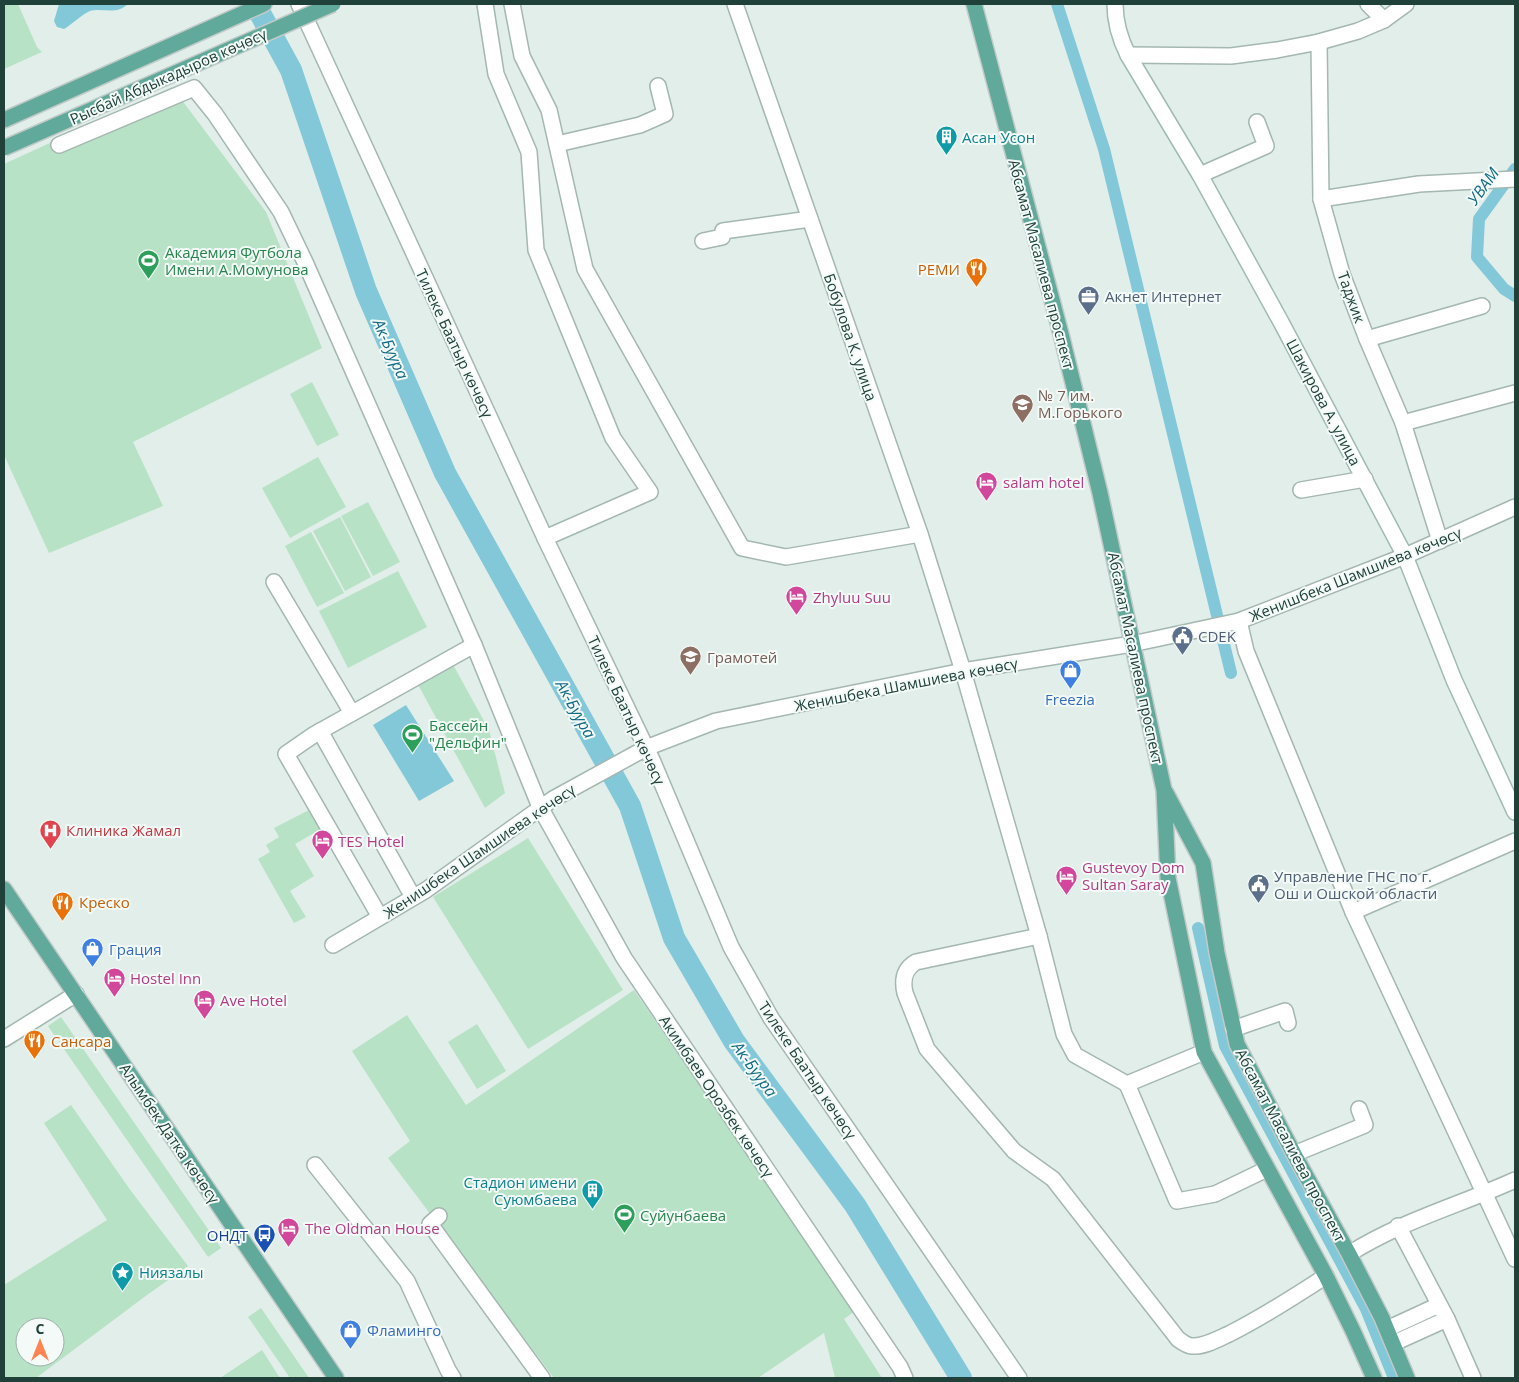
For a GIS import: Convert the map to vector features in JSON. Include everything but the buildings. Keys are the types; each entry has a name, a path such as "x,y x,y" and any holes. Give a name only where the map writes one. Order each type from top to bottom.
{"main road":[{"name":"Рысбай Абдыкадыров көчөсү","path":"4,120 264,4"},
{"name":"Рысбай Абдыкадыров көчөсү","path":"4,148 333,4"},
{"name":"Абсамат Масалиева проспект","path":"974,4 1062,338 1100,493 1164,790 1168,878 1204,1052 1326,1276 1374,1378"},
{"name":"Абсамат Масалиева проспект","path":"1164,790 1203,863 1217,953 1237,1044 1387,1328 1407,1378"},
{"name":"Алымбек Датка көчөсү","path":"4,889 336,1378"}],"street":[{"name":"Тилеке Баатыр көчөсү","path":"299,4 545,538 646,748 731,947 771,1018 1019,1378"},
{"path":"485,4 496,74 529,152 536,250 614,438 650,492 545,538"},
{"path":"512,4 522,56 549,110 585,269 742,548 786,557 920,534"},
{"name":"Бобулова К. улица","path":"735,4 920,534 963,672 1039,936 1064,1034 1075,1056 1127,1084"},
{"name":"Шакирова А. улица","path":"1116,4 1115,13 1119,36 1128,55 1200,175 1405,556 1454,680 1515,812"},
{"path":"1368,4 1384,20"},
{"path":"1128,55 1231,56 1277,50 1319,42 1358,31 1384,20 1406,4"},
{"name":"Таджик","path":"1319,42 1321,199 1342,274 1403,423 1440,541"},
{"path":"557,144 640,125 665,114 658,86"},
{"name":"Акимбаев Орозбек көчөсү","path":"59,145 194,88 215,114 281,212 305,262 474,645 540,807 624,958 905,1378"},
{"path":"1200,175 1266,146 1257,122"},
{"path":"1321,199 1420,184 1515,179"},
{"path":"702,241 722,237 723,231 810,219"},
{"path":"1368,340 1482,306"},
{"path":"1403,423 1515,393"},
{"path":"1301,490 1365,480"},
{"name":"Женишбека Шамшиева көчөсү","path":"333,945 413,897 557,797 646,748 716,721 963,672 1132,644 1236,622 1405,556 1515,508"},
{"path":"274,582 352,713"},
{"path":"1236,622 1246,651 1353,912 1515,1259"},
{"path":"380,917 286,754 320,731 474,645"},
{"path":"320,731 413,897"},
{"path":"1353,912 1515,841"},
{"path":"1039,936 916,962 911,965 905,972 904,993 927,1049 1014,1151 1053,1179 1178,1339 1184,1343 1190,1346 1199,1346 1216,1340 1268,1314 1326,1276"},
{"path":"4,1039 76,994"},
{"path":"1233,1029 1284,1012 1288,1023"},
{"path":"1204,1052 1127,1084 1177,1201 1215,1194 1267,1169"},
{"path":"1294,1154 1365,1125 1359,1110"},
{"path":"316,1165 407,1281 453,1378"},
{"path":"1349,1254 1398,1226 1515,1180"},
{"path":"439,1216 430,1224 542,1378"},
{"path":"1398,1226 1447,1319 1473,1378"},
{"path":"1387,1328 1439,1305"},
{"path":"1394,1343 1447,1319"}],"green space":[{"path":"4,4 18,4 37,47 42,52 4,69"},
{"name":"Академия Футбола Имени А.Момунова","path":"172,87 266,212 322,348 133,442 163,506 49,553 4,455 4,164"},
{"path":"312,382 339,435 317,446 290,394"},
{"path":"318,457 346,507 290,538 262,488"},
{"path":"368,502 400,562 373,576 341,516"},
{"path":"340,517 371,577 345,591 313,531"},
{"path":"311,532 344,593 317,607 285,546"},
{"path":"398,571 427,627 348,668 319,611"},
{"path":"451,661 489,730 505,793 485,808 416,681"},
{"path":"309,810 321,829 295,844 314,876 290,891 306,917 294,923 258,859 270,852 266,845 279,837 274,828"},
{"path":"528,838 623,990 528,1049 433,897"},
{"name":"Суйунбаева","path":"634,990 855,1311 844,1319 882,1378 835,1378 824,1333 758,1378 554,1378 388,1158 410,1141 352,1051 407,1015 466,1105"},
{"path":"61,1017 221,1248 208,1257 48,1026"},
{"path":"477,1024 506,1071 477,1089 448,1042"},
{"path":"71,1105 131,1191 188,1266 65,1356 65,1317 15,1317 15,1367 51,1367 36,1378 4,1378 4,1285 107,1220 44,1123"},
{"path":"261,1308 309,1378 290,1378 248,1317"},
{"path":"262,1350 280,1378 220,1378"}],"water":[{"path":"59,4 128,4 118,10 90,11 64,29 57,27 54,21"},
{"name":"Бассейн \"Дельфин\"","path":"406,705 454,781 419,801 373,725"}],"waterway":[{"name":"Ак-Буура","path":"255,4 291,70 366,291 445,473 630,806 674,938 734,1041 855,1205 961,1378"},
{"path":"1057,4 1104,149 1231,673"},
{"name":"УВАМ","path":"1515,169 1479,219 1477,257 1504,289 1515,296"},
{"path":"1198,928 1225,1046 1366,1309 1394,1378"}],"place":[{"name":"Асан Усон","path":"946,156"},
{"name":"Академия Футбола Имени А.Момунова","path":"149,280"},
{"name":"РЕМИ","path":"976,288"},
{"name":"Акнет Интернет","path":"1089,315"},
{"name":"№ 7 им. М.Горького","path":"1022,423"},
{"name":"salam hotel","path":"987,501"},
{"name":"Zhyluu Suu","path":"797,616"},
{"name":"CDEK","path":"1182,655"},
{"name":"Грамотей","path":"691,676"},
{"name":"Freezia","path":"1070,690"},
{"name":"Бассейн \"Дельфин\"","path":"413,753"},
{"name":"Клиника Жамал","path":"50,849"},
{"name":"TES Hotel","path":"322,860"},
{"name":"Gustevoy Dom Sultan Saray","path":"1066,895"},
{"name":"Управление ГНС по г. Ош и Ошской области","path":"1258,904"},
{"name":"Креско","path":"63,921"},
{"name":"Грация","path":"93,968"},
{"name":"Hostel Inn","path":"114,997"},
{"name":"Ave Hotel","path":"204,1019"},
{"name":"Сансара","path":"35,1060"},
{"name":"Стадион имени Суюмбаева","path":"593,1210"},
{"name":"Суйунбаева","path":"624,1234"},
{"name":"The Oldman House","path":"289,1247"},
{"name":"ОНДТ","path":"264,1254"},
{"name":"Ниязалы","path":"123,1291"},
{"name":"Фламинго","path":"351,1349"}]}
